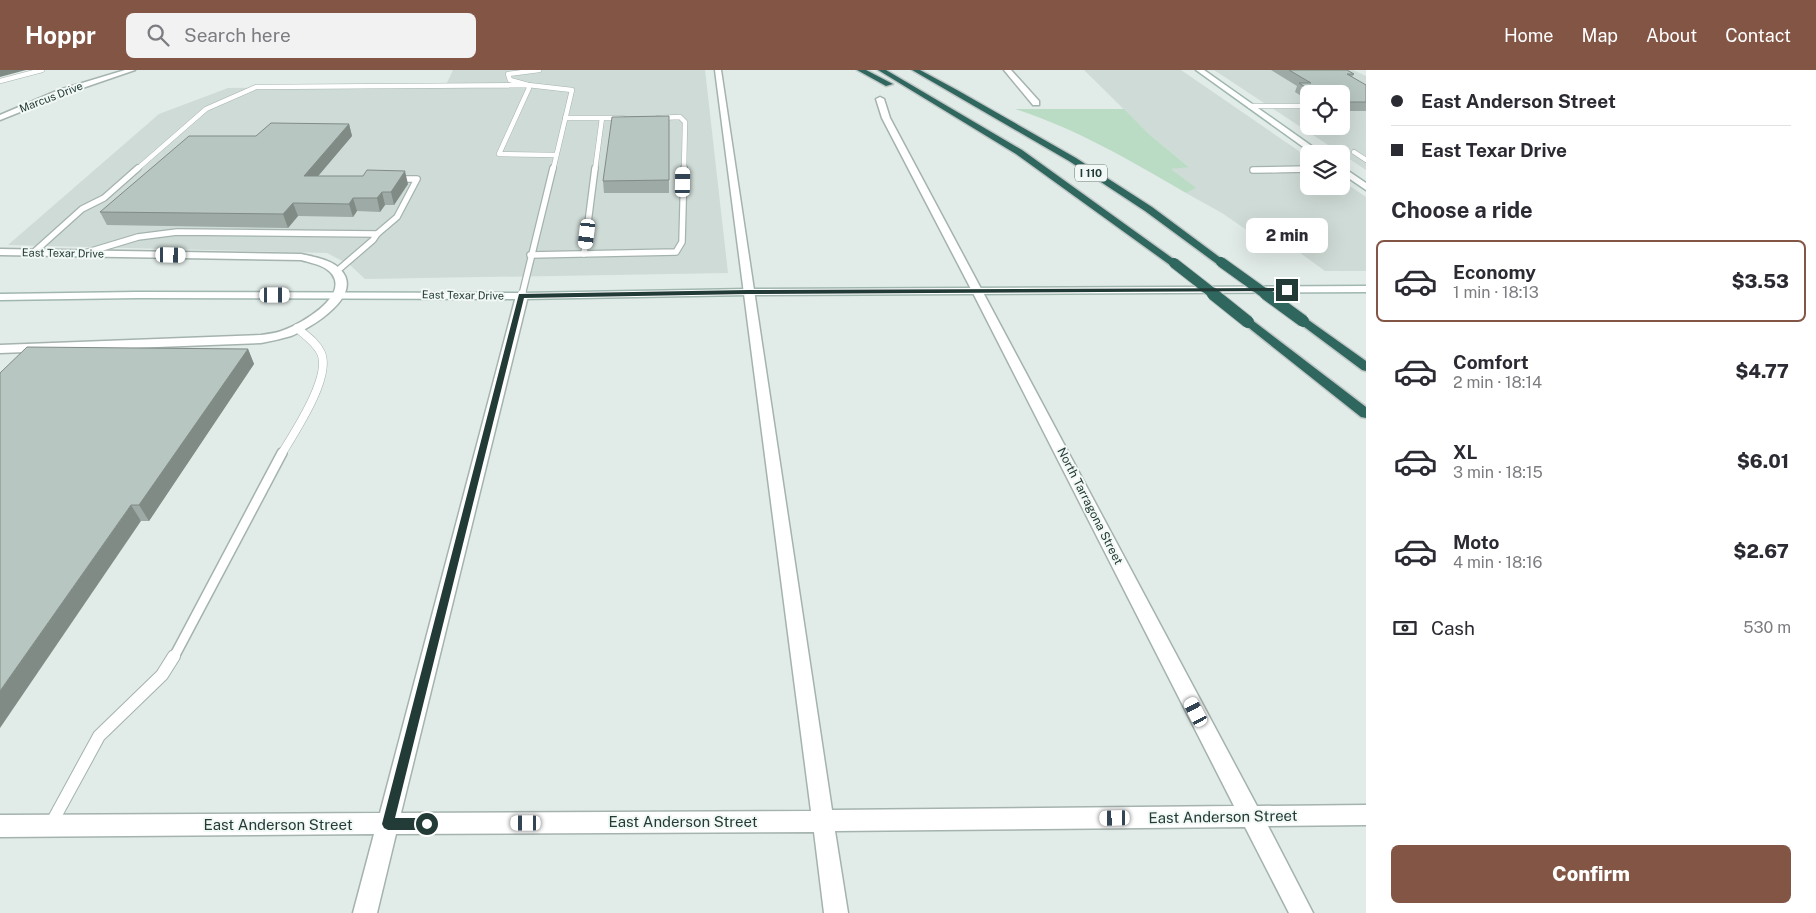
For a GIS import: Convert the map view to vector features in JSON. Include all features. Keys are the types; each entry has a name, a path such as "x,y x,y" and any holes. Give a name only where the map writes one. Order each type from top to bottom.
{"highway":[{"path":"860,70 940,112 1075,191"},
{"name":"I 110","path":"881,70 1011,147 1075,191 1174,263 1366,414"},
{"name":"I 110","path":"915,70 1137,200 1366,367"},
{"path":"930,70 947,81 956,93"}],"street":[{"name":"Marcus Drive","path":"0,118 62,92 132,70"},
{"path":"718,70 836,913"},
{"path":"1007,70 1036,103"},
{"path":"1199,70 1306,145"},
{"name":"North Tarragona Street","path":"880,99 886,118 978,291 1300,913"},
{"path":"1350,176 1366,186"},
{"name":"East Texar Drive","path":"0,252 301,257 320,262 336,272"},
{"path":"1,349 276,337 297,328 332,305 340,295 342,287 341,278 336,272"},
{"name":"East Texar Drive","path":"0,297 522,296 748,292 1366,289"},
{"path":"365,913 522,296"},
{"name":"East Anderson Street","path":"0,826 824,821 1366,815"}],"lane":[{"path":"0,82 42,70"},
{"path":"528,85 510,80 508,74 539,70"},
{"path":"528,85 529,88 499,154 556,155"},
{"path":"33,253 82,209 104,198 206,109 256,87 528,85 572,90 530,255 522,296"},
{"path":"1250,106 1300,106"},
{"path":"565,118 631,118"},
{"path":"584,254 602,118"},
{"path":"530,255 676,252 682,242 685,122 680,118 651,118"},
{"path":"1354,152 1366,160"},
{"path":"1254,170 1300,169"},
{"path":"336,272 397,217 417,179 389,179"},
{"path":"86,254 138,237 177,232 377,234"},
{"path":"51,826 99,736 162,675 173,658 234,539 314,393 323,363 320,350 316,344 297,328"}],"shaded area":[{"path":"453,70 705,70 728,273 365,279 350,265 327,253 8,245 159,114 228,88 445,87"},
{"path":"1084,70 1181,70 1300,152 1300,195 1350,195 1350,186 1366,197 1366,271 1325,271 1296,250 1277,251 1222,213 1186,193 1195,188 1170,169 1188,166 1150,135"},
{"path":"1214,70 1353,70 1366,76 1366,170 1350,159 1350,145 1328,145 1313,135 1350,135 1350,85 1300,85 1300,127"}],"green space":[{"path":"1015,109 1124,109 1150,135 1189,167 1171,169 1196,188 1186,193 1124,157 1082,136"}],"building":[{"path":"1289,70 1347,70 1354,74 1347,74 1366,85 1366,102 1350,102 1350,85 1302,85 1299,83 1311,83"},
{"path":"669,116 669,180 603,181 612,117"},
{"path":"271,123 349,124 304,176 363,176 367,170 405,171 391,192 382,192 377,198 353,198 349,204 293,203 283,214 100,212 189,136 256,136"},
{"path":"27,347 248,349 139,505 131,505 0,691 0,373"}],"route":[{"path":"427,824 388,824 522,296 748,292 1287,290"}]}
